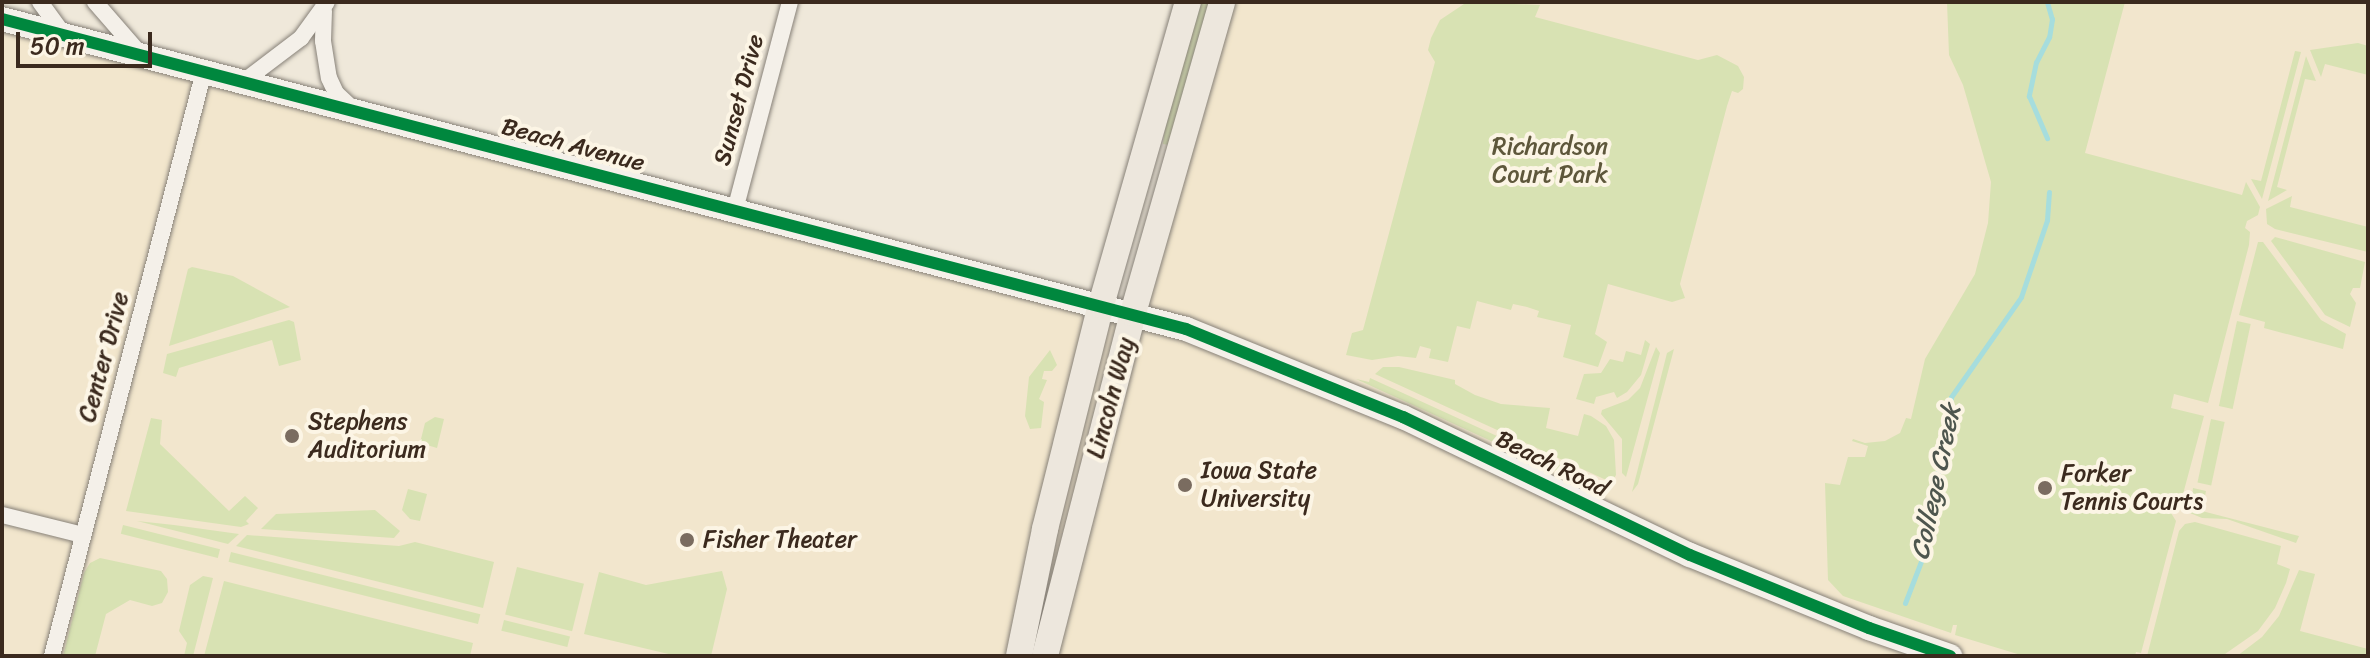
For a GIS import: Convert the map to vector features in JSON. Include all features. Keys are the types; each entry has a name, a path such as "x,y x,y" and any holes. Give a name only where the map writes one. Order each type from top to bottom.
{"main road":[{"name":"Lincoln Way","path":"1019,656 1045,529 1101,305 1188,2"},
{"name":"Lincoln Way","path":"1045,656 1133,313 1222,2"}],"street":[{"path":"40,2 63,34"},
{"path":"95,2 142,56"},
{"name":"Sunset Drive","path":"735,210 790,2"},
{"path":"243,82 284,54 325,6"},
{"path":"325,6 323,41 329,78 336,93 355,111"},
{"name":"Beach Avenue","path":"2,19 1133,313"},
{"name":"Center Drive","path":"52,656 204,71"},
{"name":"Beach Road","path":"1133,313 1209,337 1314,378 1456,442 1690,555 1869,628 1950,656"},
{"path":"2,515 83,535"}],"shaded area":[{"name":"Iowa State University","path":"1222,2 2368,2 2368,656 2,656 2,19 1133,313"}],"green space":[{"path":"1199,2 1210,2 1169,145 1163,144 1166,120"},
{"name":"Richardson Court Park","path":"1467,2 1540,5 1535,17 1698,60 1717,55 1738,66 1744,77 1743,89 1738,93 1732,91 1727,106 1680,284 1685,298 1672,302 1608,284 1595,334 1607,342 1598,367 1563,357 1571,325 1537,317 1539,311 1527,307 1513,304 1511,310 1477,301 1470,329 1457,326 1448,362 1429,358 1431,349 1420,346 1416,358 1398,356 1372,360 1346,355 1352,333 1363,330 1435,62 1428,50 1431,38 1440,20"},
{"path":"1947,2 2125,2 2085,153 2242,195 2246,182 2260,207 2258,215 2247,221 2245,228 2250,232 2249,245 2208,403 2174,394 2171,408 2204,416 2179,509 2171,513 2176,521 2141,653 2136,652 2135,656 2024,656 1955,635 1957,625 1953,625 1951,633 1843,596 1828,580 1825,483 1840,485 1848,457 1865,457 1868,446 1853,439 1865,443 1885,441 1900,433 1906,418 1911,419 1925,359 1975,274 1988,223 1991,182 1963,85 1949,55"},
{"path":"2358,43 2368,46 2368,75 2325,64 2321,77 2310,50"},
{"path":"2295,51 2301,52 2262,199 2251,179 2261,181"},
{"path":"2306,56 2316,81 2305,79 2277,187 2287,190 2268,201"},
{"path":"2292,196 2290,207 2368,227 2368,252 2275,229 2267,224 2266,209"},
{"path":"2275,237 2365,262 2360,288 2353,288 2350,294 2356,303 2350,327 2325,315 2271,241"},
{"path":"2258,242 2263,242 2321,320 2346,334 2343,349 2264,328 2265,322 2239,315"},
{"path":"192,267 233,276 290,307 169,346 188,269"},
{"path":"289,320 294,322 301,360 279,366 272,340 179,368 176,377 163,373 167,354"},
{"path":"2237,321 2251,324 2233,409 2219,406"},
{"path":"1645,340 1650,344 1641,375 1627,392 1617,398 1614,392 1596,397 1594,404 1576,399 1584,374 1601,373 1610,359 1623,362 1626,351 1641,355"},
{"path":"1656,347 1660,353 1626,477 1622,473 1622,439 1601,414 1602,410 1628,400 1640,388"},
{"path":"1674,349 1638,484 1632,492 1667,353"},
{"path":"1050,350 1057,365 1052,371 1044,371 1042,379 1047,380 1039,399 1044,402 1041,428 1030,429 1025,416 1029,377"},
{"path":"1383,367 1399,367 1455,380 1455,384 1475,395 1501,404 1550,408 1546,428 1578,436 1584,414 1591,416 1606,426 1614,440 1616,475 1613,480 1604,479 1375,374"},
{"path":"1370,378 1604,485 1607,494 1356,379 1369,382"},
{"path":"435,417 444,419 437,448 420,443 425,423"},
{"path":"151,418 162,420 160,444 229,511 245,496 258,508 246,521 249,524 241,527 126,511"},
{"path":"2211,419 2225,422 2211,485 2197,483"},
{"path":"2193,488 2206,491 2202,511 2299,536 2296,543 2227,519 2202,518 2190,513"},
{"path":"408,489 427,494 420,521 410,519 402,510"},
{"path":"375,510 400,531 394,538 261,529 276,514"},
{"path":"137,521 174,525 239,534 228,544"},
{"path":"2195,522 2281,546 2277,564 2290,569 2286,583 2275,608 2258,631 2225,654 2147,656 2179,531 2185,524"},
{"path":"123,525 220,549 218,558 121,534"},
{"path":"247,535 399,546 415,542 494,562 483,608 236,546"},
{"path":"231,552 480,614 478,624 229,562"},
{"path":"100,558 161,571 167,579 168,592 162,603 152,606 130,600 106,614 95,656 63,656 84,573 90,563"},
{"path":"517,567 584,584 572,631 505,615"},
{"path":"2299,570 2315,574 2300,631 2368,649 2368,656 2237,656 2262,637 2279,616"},
{"path":"722,571 727,589 711,656 677,656 584,634 599,572 646,585"},
{"path":"203,576 213,578 193,656 184,656 187,643 179,631 190,585"},
{"path":"224,581 473,643 470,656 204,656"},
{"path":"504,620 570,636 567,647 501,631"}],"waterway":[{"name":"College Creek","path":"2047,2 2052,19 2049,37 2036,62 2029,96 2047,138"},
{"name":"College Creek","path":"1905,603 1923,556 1951,397 2021,297 2047,220 2049,192"}],"cycle path":[{"path":"2,19 1186,329 1403,417 1690,555 1869,628 1950,656"}],"place":[{"name":"Stephens Auditorium","path":"292,436"},
{"name":"Iowa State University","path":"1185,485"},
{"name":"Forker Tennis Courts","path":"2045,488"},
{"name":"Fisher Theater","path":"687,540"}]}
